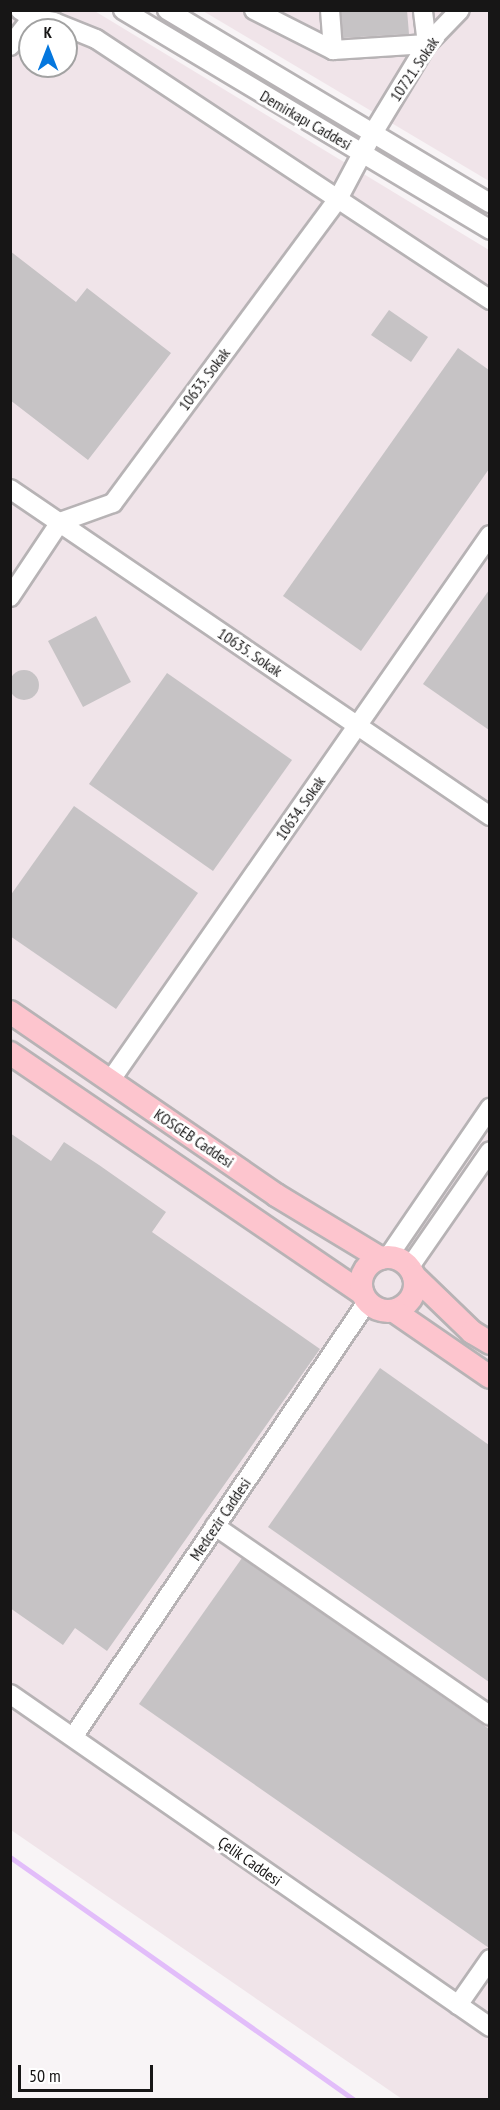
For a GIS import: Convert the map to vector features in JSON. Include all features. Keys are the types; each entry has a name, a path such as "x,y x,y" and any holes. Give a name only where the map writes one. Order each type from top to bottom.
{"main road":[{"name":"KOSGEB Caddesi","path":"10,1012 276,1195 384,1258"},
{"name":"KOSGEB Caddesi","path":"10,1053 364,1297"},
{"path":"411,1272 413,1294 402,1308 394,1311 379,1310 364,1297 362,1276 372,1262 384,1258 396,1259 411,1272 472,1332 489,1343"},
{"path":"394,1311 489,1377"}],"street":[{"name":"Demirkapı Caddesi","path":"123,10 489,230"},
{"name":"Demirkapı Caddesi","path":"167,10 489,203"},
{"path":"254,10 333,50 427,44 423,10"},
{"path":"330,10 333,50"},
{"name":"10721. Sokak","path":"373,133 427,44 460,10"},
{"path":"10,46 30,13 96,39 489,300"},
{"name":"10633. Sokak","path":"60,522 113,503 338,199 373,133"},
{"name":"10635. Sokak","path":"10,489 489,816"},
{"path":"10,597 60,522"},
{"name":"10634. Sokak","path":"110,1081 489,535"},
{"path":"384,1258 489,1108"},
{"path":"411,1272 489,1151"},
{"name":"Medcezir Caddesi","path":"73,1737 215,1526 364,1297"},
{"path":"215,1526 489,1716"},
{"name":"Çelik Caddesi","path":"10,1694 489,2027"},
{"path":"458,2005 489,1959"}],"shaded area":[{"path":"93,10 489,250 489,2099 402,2099 11,1830 10,11"},
{"path":"203,11 489,11 489,181"}],"building":[{"path":"341,10 407,10 409,34 343,38"},
{"path":"10,251 76,302 87,288 171,353 88,460 10,400"},
{"path":"389,310 428,337 411,362 371,335"},
{"path":"458,348 489,370 489,469 361,651 283,596"},
{"path":"489,590 489,730 423,684"},
{"path":"96,616 131,682 83,707 48,641"},
{"path":"24,670 35,674 39,685 35,696 24,700 13,696 9,685 13,674"},
{"path":"167,673 292,760 213,871 89,784"},
{"path":"74,806 198,893 116,1009 10,936 10,896"},
{"path":"10,1133 51,1161 64,1142 99,1165 166,1212 152,1232 320,1349 107,1651 75,1628 63,1645 10,1608"},
{"path":"380,1368 489,1445 489,1682 268,1527"},
{"path":"242,1558 489,1729 489,1948 139,1704"}],"waterway":[{"path":"10,1857 354,2100"}]}
